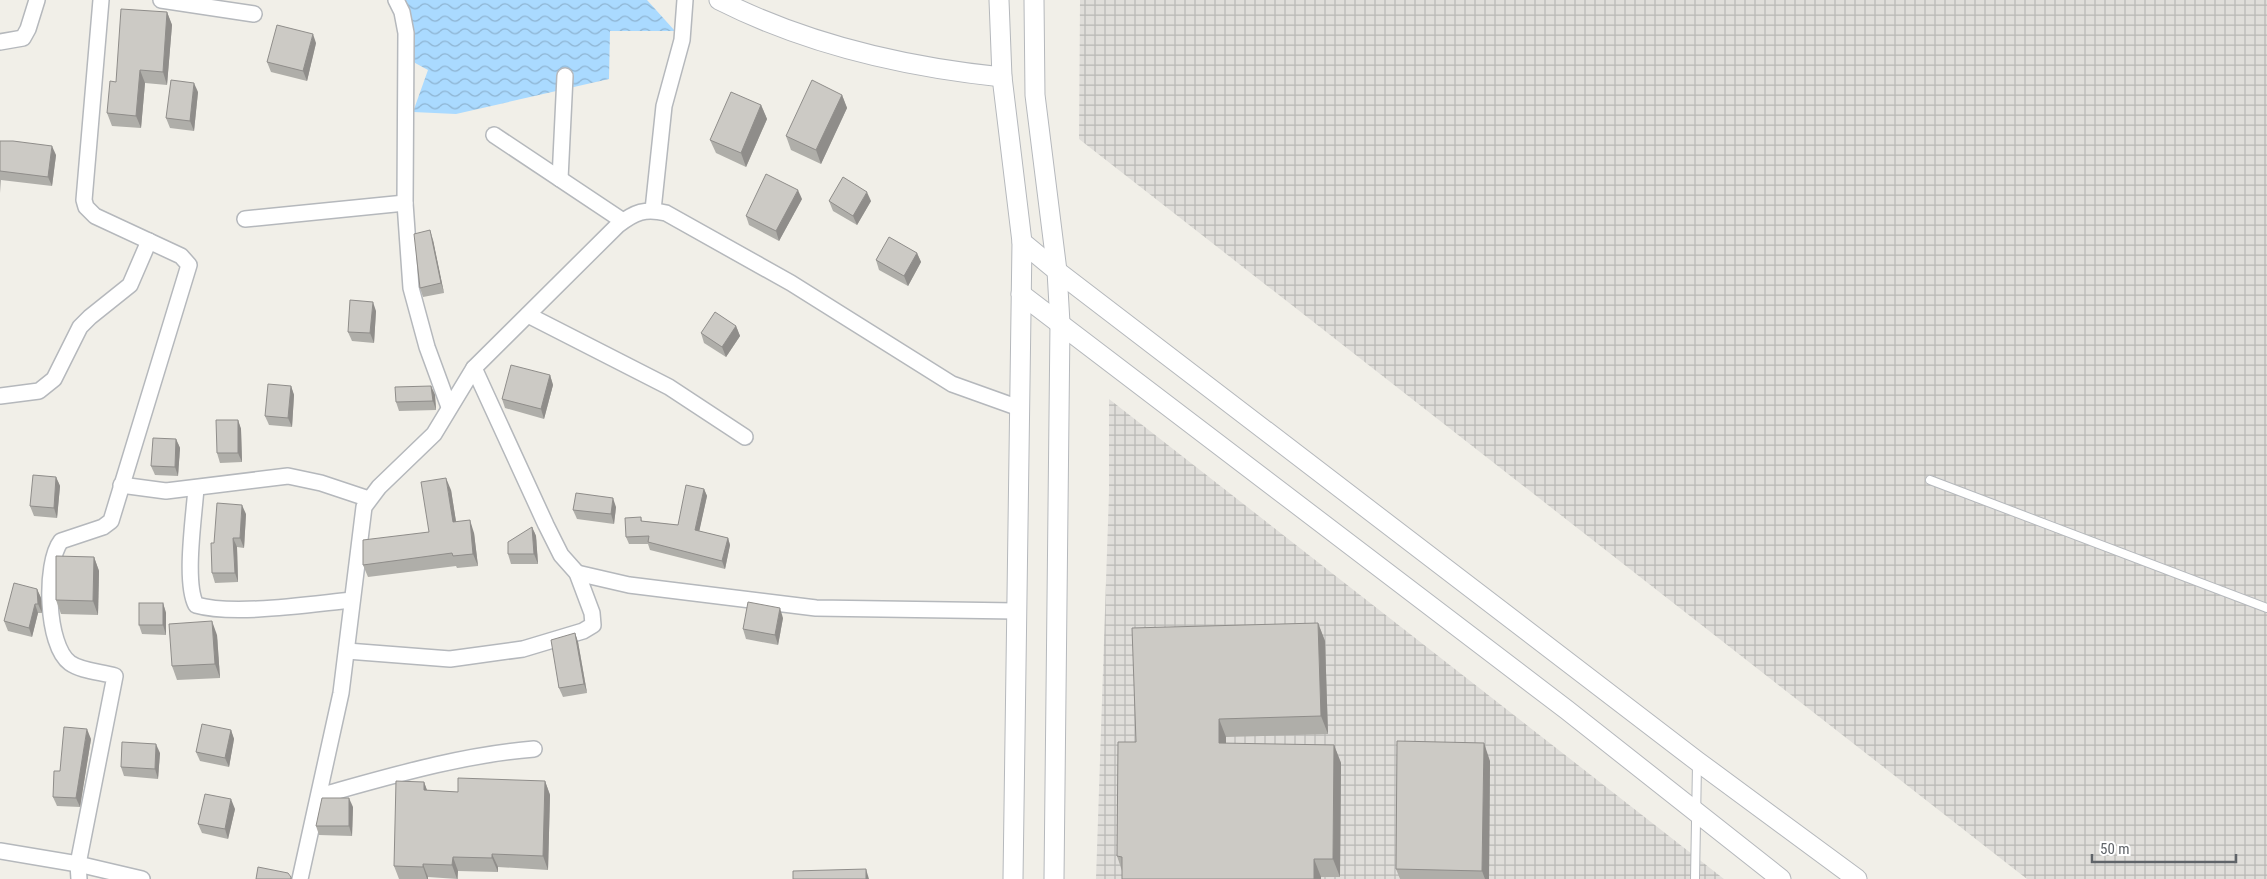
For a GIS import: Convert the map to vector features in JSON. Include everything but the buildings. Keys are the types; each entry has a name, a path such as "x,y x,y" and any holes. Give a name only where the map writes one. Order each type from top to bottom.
{"street":[{"path":"0,42 23,38 28,29 37,0"},
{"path":"79,879 78,864 115,676 74,665 67,660 56,638 52,620 50,571 56,547 61,541 76,534 103,528 110,521 156,368 188,273 186,260 95,216 86,207 84,200 101,0"},
{"path":"161,0 254,14"},
{"path":"396,0 402,12 406,33 405,203 410,275 415,307 449,407"},
{"path":"652,210 664,106 682,40 685,0"},
{"path":"719,0 783,28 850,50 959,73 1002,77"},
{"path":"999,0 1002,77 1022,242 1013,879"},
{"path":"1034,0 1035,95 1057,272 1060,323 1054,879"},
{"path":"560,178 565,76"},
{"path":"494,134 623,221"},
{"path":"245,219 405,203"},
{"path":"300,879 320,796 341,693 361,520 369,499 379,487 431,438 474,368 623,221 642,210 666,213 792,283 952,384 1019,408"},
{"path":"0,396 39,391 54,379 80,327 130,285 149,241"},
{"path":"1022,242 1057,272 1697,761 1857,879"},
{"path":"1021,294 1559,704 1781,879"},
{"path":"528,315 669,387 746,437"},
{"path":"347,651 450,659 522,649 583,631 593,625 592,612 577,573 561,555 474,368"},
{"path":"121,484 155,490 196,488 288,476 321,483 369,499"},
{"path":"196,488 190,578 196,605 206,608 243,608 352,600"},
{"path":"577,573 629,585 816,608 1016,611"},
{"path":"320,796 433,764 492,752 534,749"},
{"path":"0,851 78,864 142,879"}],"lane":[{"path":"1930,480 2267,608"},
{"path":"1694,879 1697,761"}],"shaded area":[{"path":"1080,0 2267,0 2267,879 2027,879 1079,139"},
{"path":"1109,399 1724,879 1096,879 1109,492"}],"water":[{"path":"399,0 647,0 675,31 610,31 609,79 456,114 413,112 428,70 406,58"}]}
